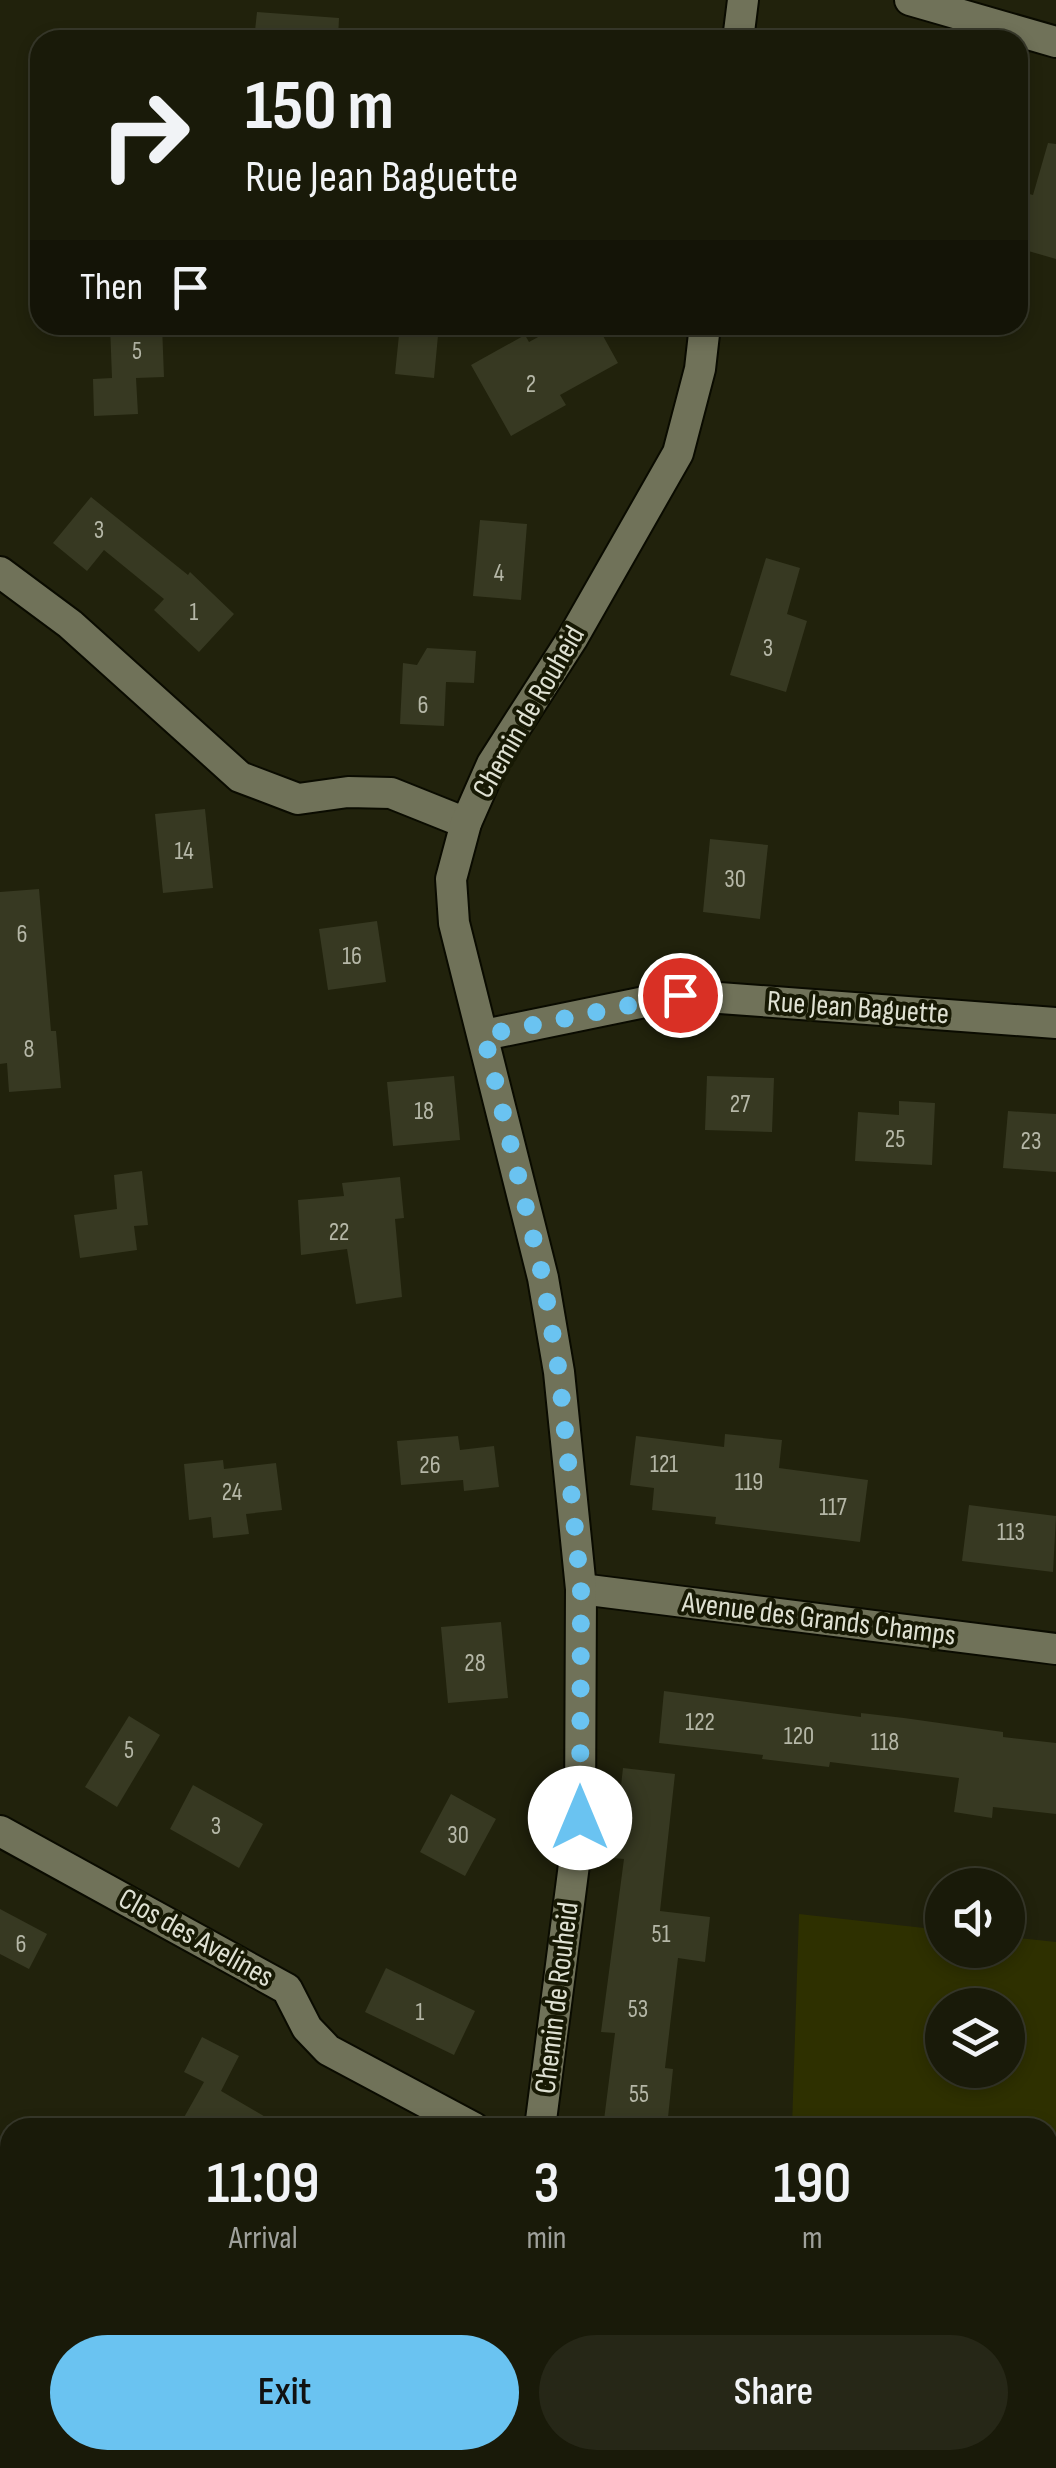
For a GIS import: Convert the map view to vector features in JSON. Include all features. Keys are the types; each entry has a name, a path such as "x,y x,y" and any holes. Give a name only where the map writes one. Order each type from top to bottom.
{"street":[{"path":"739,30 743,0"},
{"path":"910,0 1014,30"},
{"path":"1028,34 1056,42"},
{"name":"Chemin de Rouheid","path":"541,2118 580,1818 581,1589 559,1372 543,1278 454,924 451,879 466,823 492,764 572,639 678,453 700,369 704,335"},
{"path":"0,572 70,624 240,776 298,798 348,792 392,794 466,823"},
{"name":"Rue Jean Baguette","path":"484,1035 680,995 1056,1023"},
{"name":"Avenue des Grands Champs","path":"581,1589 1056,1649"},
{"name":"Clos des Avelines","path":"0,1831 288,1989 306,2028 328,2050 455,2118"}],"shaded area":[{"path":"799,1914 925,1928 925,1968 1025,1968 1025,1939 1056,1942 1056,2118 792,2118"}],"building":[{"path":"257,12 339,18 338,30 255,30"},
{"path":"1048,143 1056,144 1056,259 1028,251 1028,194 1033,195"},
{"path":"110,335 162,335 164,377 136,378 138,414 94,416 93,379 112,378"},
{"path":"399,335 438,335 434,378 395,374"},
{"path":"525,335 529,342 542,335 603,335 618,363 560,395 566,405 511,436 471,365"},
{"path":"91,497 188,575 190,572 234,614 199,652 154,610 164,599 104,550 87,571 53,543"},
{"path":"480,520 527,524 521,600 473,596"},
{"path":"766,558 800,568 787,614 807,621 786,692 730,675"},
{"path":"427,648 476,651 474,683 446,682 444,726 400,724 403,663 417,665"},
{"path":"205,809 213,888 163,893 155,814"},
{"path":"710,839 768,845 760,919 703,912"},
{"path":"39,889 51,1031 56,1031 61,1088 9,1092 7,1063 0,1064 0,892"},
{"path":"377,921 386,982 328,990 319,929"},
{"path":"454,1076 460,1140 393,1146 387,1082"},
{"path":"707,1076 774,1078 772,1132 705,1130"},
{"path":"899,1101 935,1103 932,1165 855,1161 858,1112 899,1115"},
{"path":"1008,1111 1056,1114 1056,1172 1003,1168"},
{"path":"142,1171 148,1225 134,1226 137,1250 80,1258 74,1215 117,1209 114,1175"},
{"path":"400,1177 404,1218 395,1219 402,1297 356,1304 347,1249 301,1255 298,1200 344,1196 342,1183"},
{"path":"725,1434 782,1440 779,1468 868,1480 860,1542 715,1524 716,1517 652,1510 654,1488 630,1485 636,1436 724,1447"},
{"path":"458,1436 460,1450 494,1446 499,1487 464,1491 463,1480 401,1485 397,1441"},
{"path":"223,1460 224,1469 276,1463 282,1510 246,1514 249,1534 213,1538 211,1517 189,1520 184,1464"},
{"path":"969,1505 1056,1516 1053,1572 962,1561"},
{"path":"501,1622 508,1698 448,1703 441,1627"},
{"path":"664,1691 861,1717 861,1713 904,1718 1056,1743 1056,1814 993,1807 992,1818 954,1812 959,1778 830,1762 829,1767 659,1743"},
{"path":"129,1716 160,1735 117,1807 85,1787"},
{"path":"623,1768 675,1774 660,1911 710,1917 705,1962 678,1958 665,2068 673,2069 668,2118 604,2118 615,2033 601,2032 624,1859 613,1858"},
{"path":"193,1785 263,1824 239,1868 170,1829"},
{"path":"451,1794 496,1819 465,1876 420,1852"},
{"path":"0,1909 47,1934 29,1969 0,1954"},
{"path":"386,1968 475,2011 454,2055 365,2012"},
{"path":"202,2037 239,2056 221,2091 267,2118 184,2118 204,2082 184,2072"}],"route":[{"path":"580,1818 581,1589 559,1372 543,1278 484,1035 680,995"}]}
